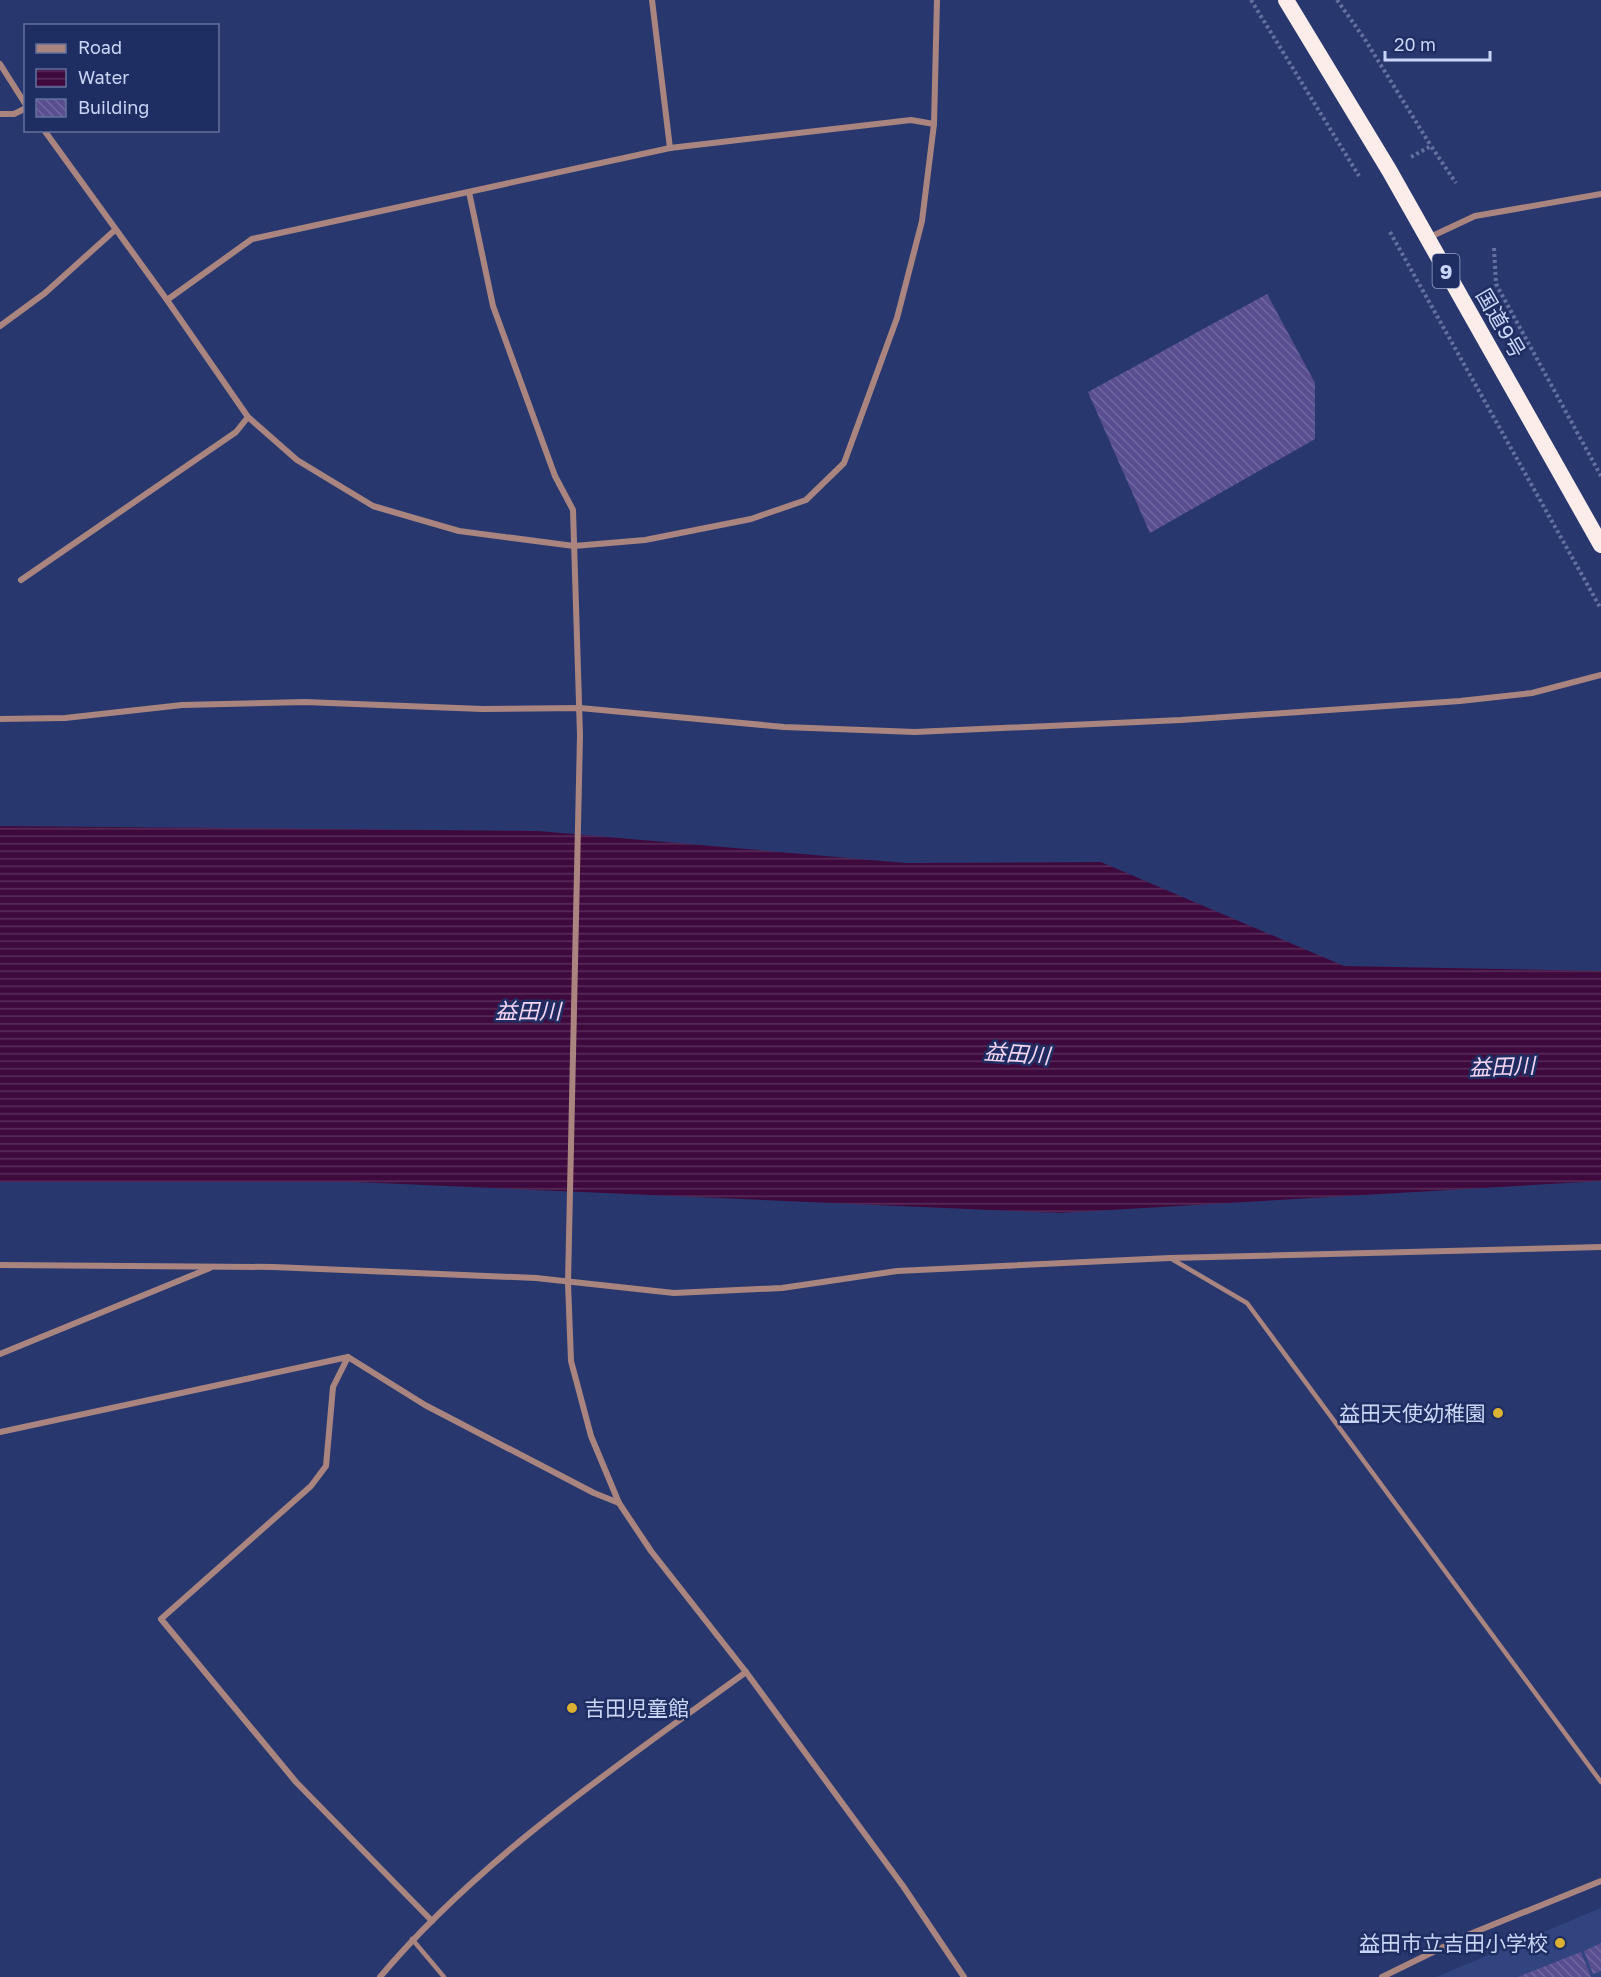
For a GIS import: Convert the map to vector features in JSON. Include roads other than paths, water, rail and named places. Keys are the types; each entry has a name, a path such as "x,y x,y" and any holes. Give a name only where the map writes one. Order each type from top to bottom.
{"highway":[{"name":"国道9号","path":"1286,0 1427,238 1601,545"}],"street":[{"path":"652,0 670,148"},
{"path":"45,132 248,417 297,460 373,506 459,531 574,546 645,540 751,519 806,500 844,463 897,318 922,221 934,124 938,0"},
{"path":"0,64 24,103"},
{"path":"0,114 14,114 24,107"},
{"path":"167,300 252,239 670,148 911,120 934,124"},
{"path":"469,192 493,306 555,476 573,510 580,735 568,1283 572,1361 591,1436 619,1503 651,1551 746,1672 896,1877 964,1977"},
{"path":"1427,238 1475,216 1601,194"},
{"path":"0,326 45,292 115,230"},
{"path":"21,580 236,432 248,417"},
{"path":"0,719 65,718 182,705 305,702 482,709 580,708 784,728 915,732 1181,720 1460,701 1532,693 1601,675"},
{"path":"0,1265 213,1266 524,1277 674,1293 782,1288 897,1272 1170,1258 1601,1247"},
{"path":"0,1354 213,1266"},
{"path":"0,1431 348,1357 425,1406 594,1493 619,1503"},
{"path":"348,1357 333,1387 326,1466 311,1486 160,1619 296,1782 432,1921"},
{"path":"380,1977 412,1939 502,1858 558,1813 746,1672"},
{"path":"1382,1977 1470,1934 1601,1881"}],"lane":[{"path":"1170,1258 1247,1303 1601,1782"},
{"path":"412,1939 444,1977"}],"water":[{"name":"益田川","path":"0,826 539,831 906,863 1101,862 1344,966 1601,971 1601,1181 1060,1213 355,1182 0,1182"}],"place":[{"name":"益田天使幼稚園","path":"1498,1413"},
{"name":"吉田児童館","path":"572,1708"},
{"name":"益田市立吉田小学校","path":"1560,1943"}]}
